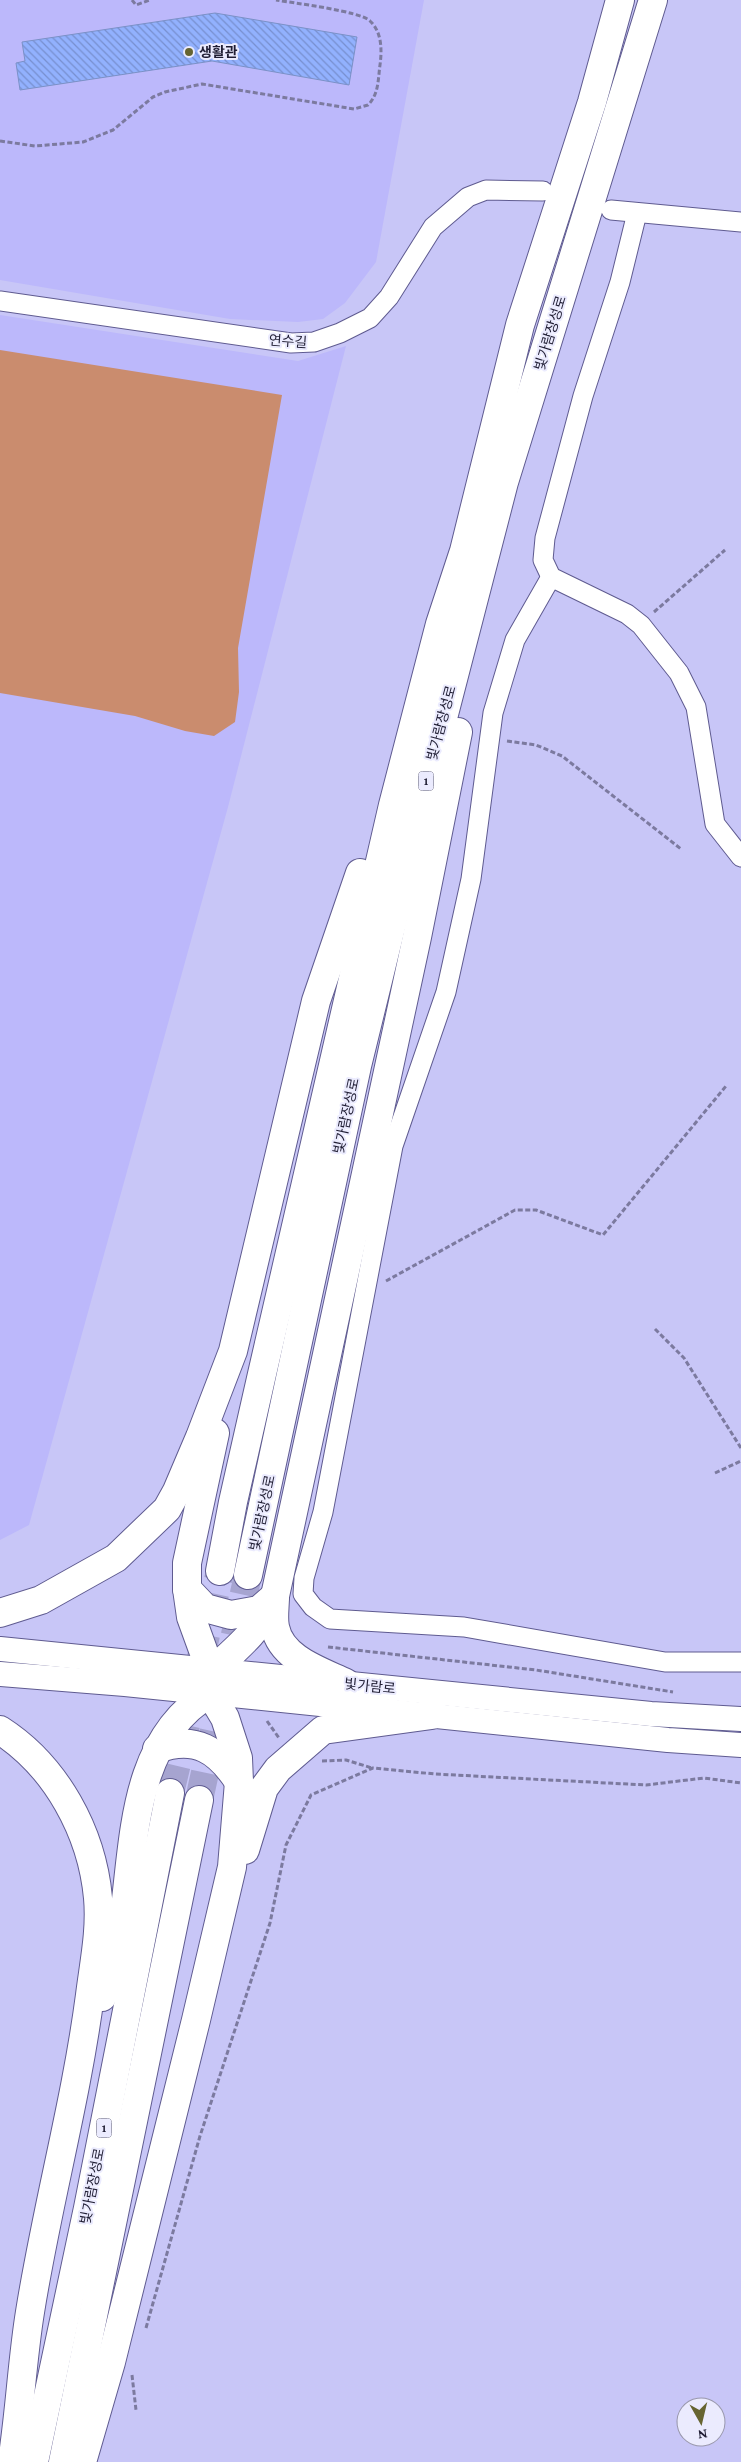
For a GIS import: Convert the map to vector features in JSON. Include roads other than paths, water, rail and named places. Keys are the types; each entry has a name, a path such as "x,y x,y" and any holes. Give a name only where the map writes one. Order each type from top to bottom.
{"highway":[{"name":"빛가람장성로","path":"220,1570 233,1502 354,968 440,624 464,551 520,324 592,102 620,0"},
{"name":"빛가람장성로","path":"248,1575 357,1066 432,757 504,482 653,0"},
{"path":"346,1684 294,1656 280,1641 275,1627 275,1596 417,937 451,761 492,597 516,511 527,408"},
{"path":"82,2462 114,2353 232,1867 239,1782 238,1758 231,1734 210,1682 191,1617 187,1588 188,1563 233,1351 316,1001 352,901 366,852 436,577 463,496 485,465"},
{"path":"0,1613 41,1600 116,1558 167,1509 200,1437 233,1351"},
{"path":"187,1588 205,1608 231,1615 259,1610 275,1596"},
{"path":"82,2054 119,1944 141,1793 157,1749 165,1733 255,1629 268,1611 275,1596"},
{"path":"232,1867 245,1850 264,1788 278,1769 292,1755 323,1730 432,1715"},
{"path":"0,1730 20,1743 41,1766 76,1813 93,1863 98,1899 98,1928 82,2054 30,2312 12,2462"},
{"path":"157,1749 172,1744 187,1743 200,1746 217,1755 239,1782"},
{"name":"빛가람장성로","path":"34,2462 88,2208 170,1793"},
{"name":"빛가람장성로","path":"64,2462 199,1800"}],"main road":[{"name":"빛가람로","path":"0,1649 432,1715 668,1740 741,1745"},
{"name":"빛가람로","path":"0,1674 210,1682 346,1684 651,1714 741,1719"}],"street":[{"name":"연수길","path":"0,301 291,343 314,342 340,334 370,318 389,297 432,228 468,197 486,190 543,191"},
{"path":"611,210 741,222"},
{"path":"637,213 620,282 583,396 545,538 543,560 551,577 627,614 641,625 679,673 696,707 715,824 741,856"},
{"path":"551,577 515,640 495,704 467,897 446,992 393,1146 323,1512 304,1578 303,1594 313,1607 330,1619 464,1627 665,1662 741,1662"}],"tunnel":[{"path":"200,1662 220,1571"},
{"path":"199,1800 248,1575"},
{"path":"170,1793 187,1721"}],"place":[{"name":"생활관","path":"189,52"}]}
